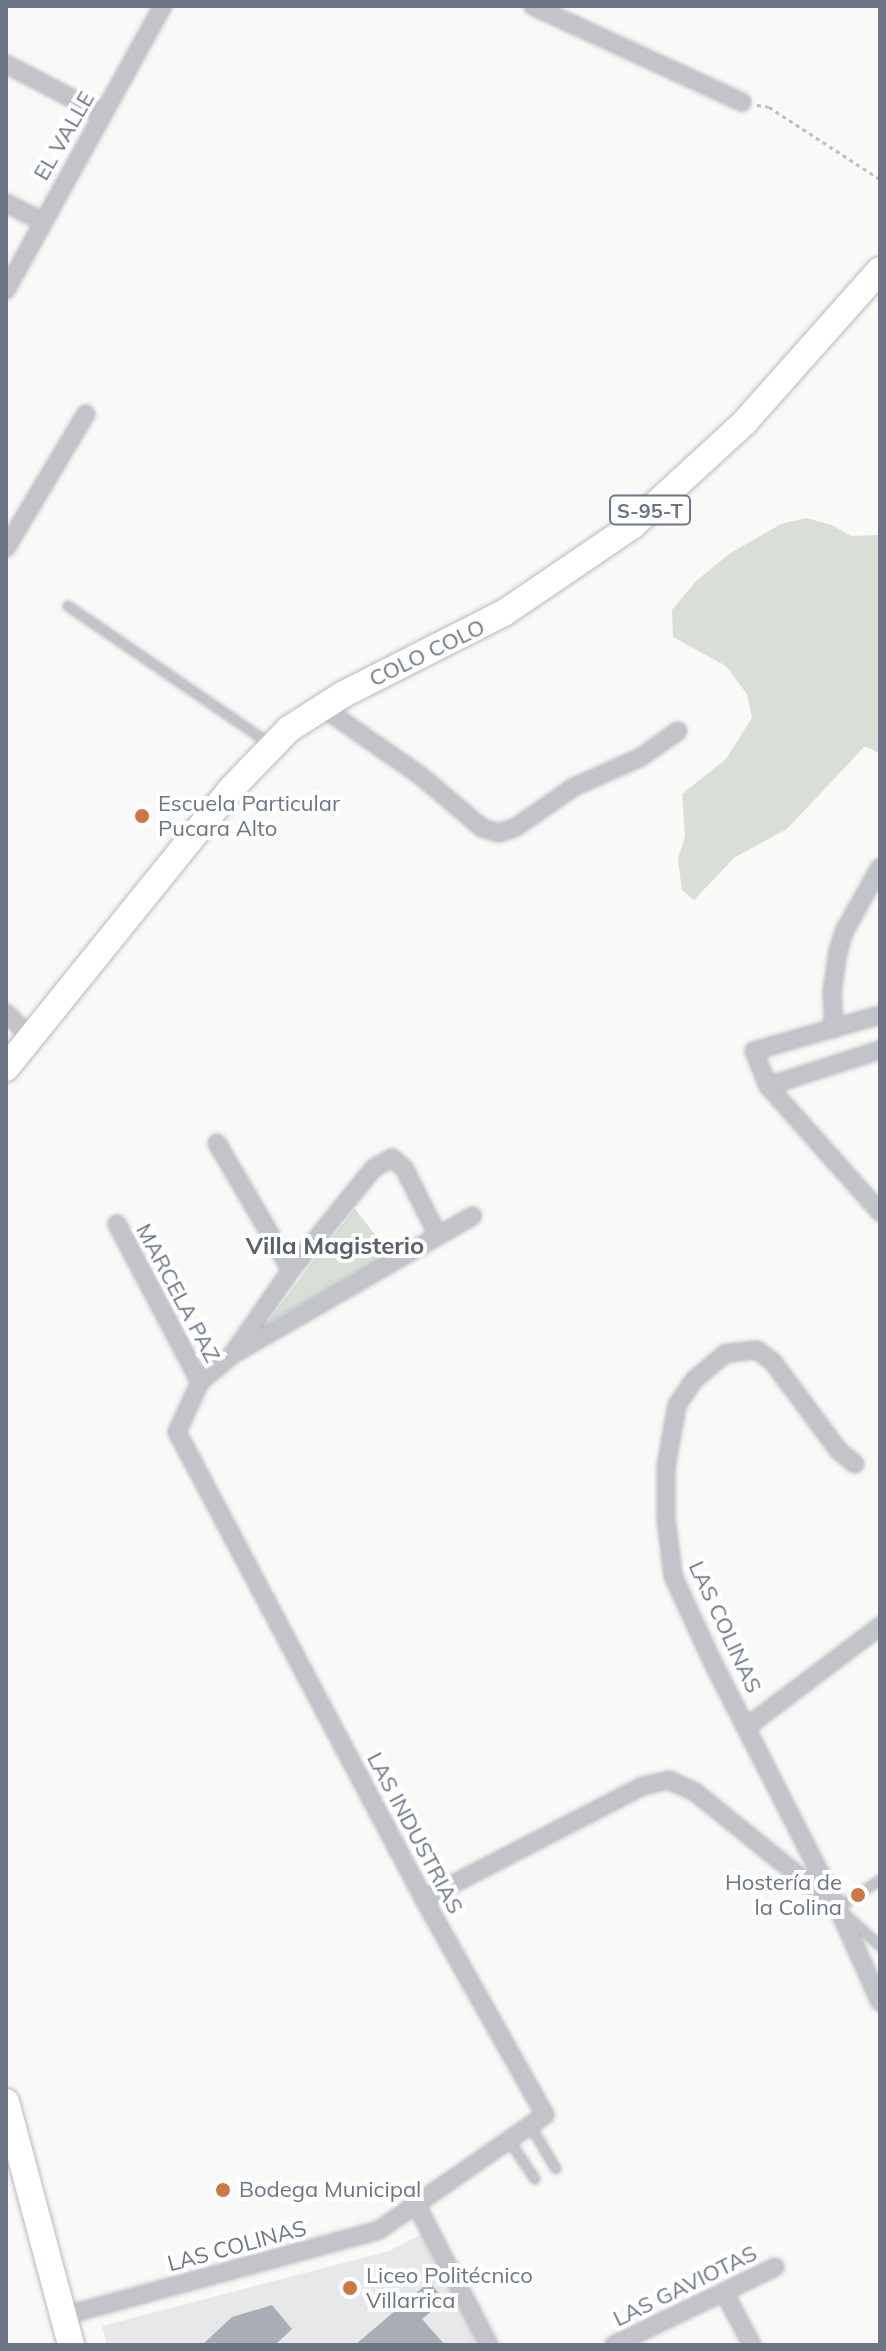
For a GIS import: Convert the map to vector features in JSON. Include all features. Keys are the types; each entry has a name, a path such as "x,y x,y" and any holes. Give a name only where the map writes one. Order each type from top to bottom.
{"main road":[{"name":"COLO COLO","path":"6,1068 232,788 289,729 322,707 504,613 632,526 745,422 880,270"},
{"path":"6,2102 71,2345"}],"street":[{"name":"EL VALLE","path":"6,290 41,221 163,6"},
{"path":"533,6 742,102"},
{"path":"6,64 102,114"},
{"path":"6,203 41,221"},
{"path":"6,548 86,414"},
{"path":"322,707 421,776 482,828 499,833 516,827 574,787 641,757 678,731"},
{"path":"834,1029 832,992 838,951 845,930 880,867"},
{"path":"6,1013 30,1036"},
{"path":"880,1015 754,1051 768,1086 880,1212"},
{"path":"768,1086 880,1050"},
{"path":"217,1143 291,1270"},
{"path":"232,1355 291,1270 374,1168 392,1158 404,1168 438,1236"},
{"path":"200,1382 232,1355 473,1216"},
{"name":"MARCELA PAZ","path":"117,1224 200,1382"},
{"name":"LAS COLINAS","path":"855,1464 839,1451 773,1362 757,1350 726,1353 694,1380 677,1405 666,1467 668,1552 673,1576 700,1636 838,1908 880,2002"},
{"name":"LAS INDUSTRIAS","path":"200,1382 177,1432 424,1899 545,2115 529,2125"},
{"path":"748,1726 880,1626"},
{"name":"LAS COLINAS","path":"424,1899 643,1786 669,1780 695,1792 838,1908"},
{"path":"489,2345 417,2206 529,2125"},
{"name":"LAS COLINAS","path":"63,2316 379,2230 417,2206"},
{"name":"LAS GAVIOTAS","path":"622,2343 775,2267"},
{"path":"724,2292 752,2345"}],"lane":[{"path":"68,606 273,746"},
{"path":"880,1880 838,1908 880,1946"},
{"path":"529,2125 556,2169"},
{"path":"509,2140 535,2179"}],"path":[{"path":"742,102 769,107 880,179"}],"shaded area":[{"path":"806,518 832,525 851,536 880,535 880,754 865,746 787,829 735,857 694,900 682,890 678,859 685,836 682,794 726,759 752,718 747,694 726,666 673,637 672,610 695,582 729,554 781,524"},
{"path":"355,1209 391,1255 267,1323 316,1257"},
{"name":"Liceo Politécnico Villarrica","path":"428,2231 481,2345 107,2345 102,2326 389,2251"}],"building":[{"path":"429,2282 445,2300 422,2319 445,2345 355,2345"},
{"path":"272,2305 292,2329 275,2345 202,2345 232,2317"}],"place":[{"name":"Escuela Particular Pucara Alto","path":"142,816"},
{"name":"Hostería de la Colina","path":"858,1895"},
{"name":"Bodega Municipal","path":"223,2190"},
{"name":"Liceo Politécnico Villarrica","path":"350,2288"}],"district":[{"name":"Villa Magisterio","path":"335,1246"}]}
